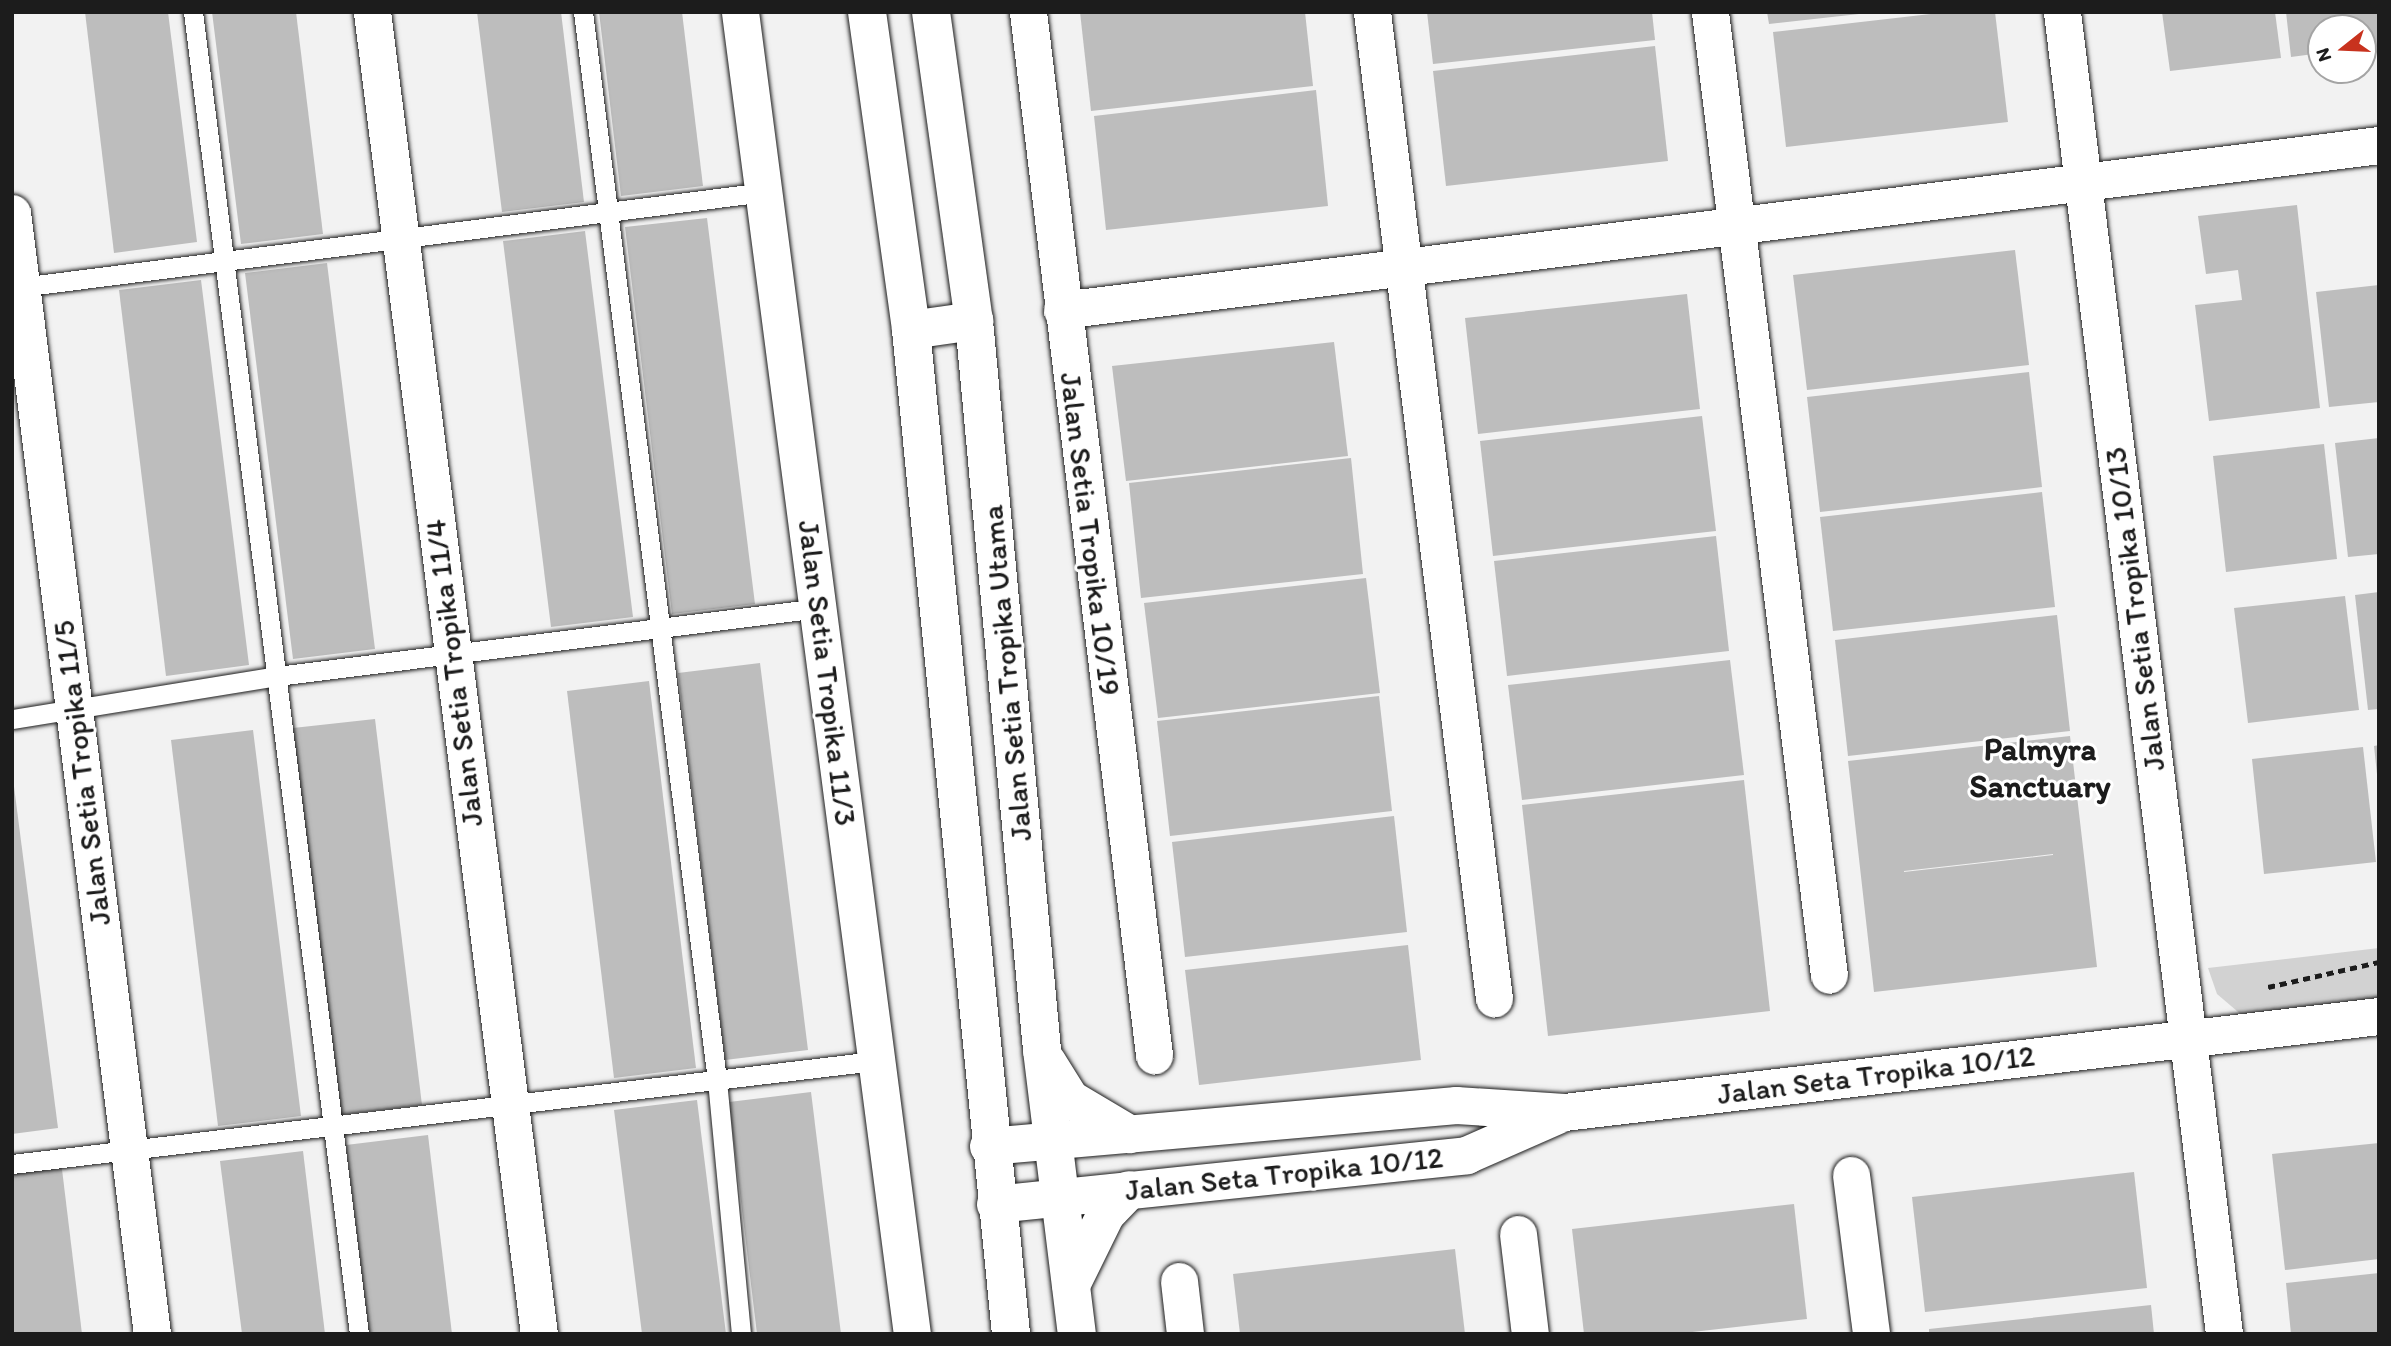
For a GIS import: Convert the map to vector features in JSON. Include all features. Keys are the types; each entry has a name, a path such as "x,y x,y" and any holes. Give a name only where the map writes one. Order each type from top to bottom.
{"main road":[{"name":"Jalan Setia Tropika Utama","path":"867,12 911,330 988,1146 1011,1334"},
{"name":"Jalan Setia Tropika Utama","path":"931,12 974,321 1042,1050 1076,1334"},
{"path":"911,330 974,321"},
{"path":"1042,1050 1070,1099 1129,1134"},
{"path":"1071,1285 1106,1214 1129,1190"}],"street":[{"name":"Jalan Setia Tropika 11/4","path":"372,12 506,1105 539,1334"},
{"name":"Jalan Setia Tropika 11/3","path":"740,12 912,1334"},
{"name":"Jalan Setia Tropika 10/19","path":"1028,12 1154,1055"},
{"path":"1372,12 1494,998"},
{"path":"1710,12 1829,975"},
{"name":"Jalan Setia Tropika 10/13","path":"2062,12 2224,1334"},
{"path":"1062,310 2082,180 2379,145"},
{"name":"Jalan Setia Tropika 11/5","path":"12,213 17,288 75,712 152,1334"},
{"name":"Jalan Seta Tropika 10/12","path":"988,1146 1456,1105 1564,1112 2379,1016"},
{"name":"Jalan Seta Tropika 10/12","path":"995,1204 1465,1155 1564,1112"},
{"path":"1275,1121 1282,1174"},
{"path":"1851,1175 1871,1334"},
{"path":"1518,1234 1530,1334"},
{"path":"1179,1281 1185,1334"}],"lane":[{"path":"193,12 359,1334"},
{"path":"583,12 717,1080 741,1334"},
{"path":"17,288 400,236 765,192"},
{"path":"12,719 75,712 276,676 819,608"},
{"path":"12,1164 875,1062"}],"path":[{"path":"2260,990 2303,974 2353,972 2379,962"}],"shaded area":[{"path":"2379,948 2379,1000 2244,1017 2217,994 2208,968"}],"building":[{"path":"85,12 168,12 197,242 114,253"},
{"path":"212,12 296,12 323,234 241,244"},
{"path":"477,12 561,12 584,202 502,212"},
{"path":"599,12 682,12 703,186 621,196"},
{"path":"1080,12 1305,12 1313,86 1091,111"},
{"path":"1427,12 1652,12 1655,40 1433,64"},
{"path":"1767,12 1859,12 1859,14 1769,24"},
{"path":"1948,12 1995,12 2008,122 1786,147 1773,32"},
{"path":"2162,12 2275,12 2281,58 2170,71"},
{"path":"2286,12 2379,12 2379,47 2377,14 2307,14 2307,55 2291,57"},
{"path":"1655,46 1668,161 1446,186 1433,71"},
{"path":"1316,90 1328,206 1106,230 1094,116"},
{"path":"2297,205 2320,408 2209,421 2195,305 2242,300 2238,270 2206,274 2198,216"},
{"path":"707,218 755,604 672,614 625,227"},
{"path":"585,231 633,617 551,627 503,241"},
{"path":"2015,250 2029,365 1807,390 1793,275"},
{"path":"327,263 375,649 293,659 245,273"},
{"path":"201,280 249,665 166,676 119,290"},
{"path":"2379,285 2379,402 2329,407 2316,292"},
{"path":"1687,294 1700,409 1478,434 1465,318"},
{"path":"1334,342 1348,456 1126,481 1112,366"},
{"path":"2029,372 2042,487 1820,512 1807,397"},
{"path":"1702,416 1716,531 1493,556 1480,441"},
{"path":"2379,438 2379,554 2348,557 2335,443"},
{"path":"2324,444 2337,559 2226,572 2213,456"},
{"path":"1351,458 1363,574 1141,598 1129,483"},
{"path":"2042,492 2055,607 1833,631 1820,517"},
{"path":"1716,536 1729,651 1507,676 1494,561"},
{"path":"1366,578 1380,693 1158,718 1144,603"},
{"path":"2379,592 2379,709 2368,710 2355,595"},
{"path":"2345,596 2359,710 2248,723 2234,608"},
{"path":"2057,615 2070,731 1848,756 1835,640"},
{"path":"1730,660 1744,775 1522,800 1508,685"},
{"path":"760,663 808,1050 725,1060 678,673"},
{"path":"649,681 696,1068 614,1078 567,691"},
{"path":"1379,696 1392,811 1170,836 1157,721"},
{"path":"375,719 422,1105 340,1115 293,728"},
{"path":"253,730 301,1116 218,1126 171,740"},
{"path":"2070,736 2097,967 1874,992 1848,761","holes":["2053,854 2053,855 1904,872"]},
{"path":"2379,745 2379,774 2377,774 2374,746"},
{"path":"2363,747 2376,862 2264,874 2252,759"},
{"path":"12,771 58,1128 12,1134"},
{"path":"1744,780 1770,1011 1548,1036 1522,805"},
{"path":"1394,816 1407,932 1185,957 1172,842"},
{"path":"1408,945 1421,1060 1199,1085 1185,970"},
{"path":"811,1092 841,1334 757,1334 729,1102"},
{"path":"697,1100 726,1334 642,1334 614,1110"},
{"path":"428,1135 452,1334 369,1334 346,1145"},
{"path":"2379,1143 2379,1259 2285,1270 2272,1154"},
{"path":"303,1151 325,1334 242,1334 220,1161"},
{"path":"61,1161 82,1334 12,1334 12,1167"},
{"path":"2134,1172 2147,1288 1925,1312 1912,1197"},
{"path":"1794,1204 1807,1319 1675,1334 1584,1334 1572,1229"},
{"path":"1455,1249 1465,1334 1240,1334 1233,1274"},
{"path":"2379,1273 2379,1334 2291,1334 2286,1283"},
{"path":"2151,1305 2154,1334 1929,1334 1929,1329"}],"district":[{"name":"Palmyra Sanctuary","path":"2040,768"}]}
